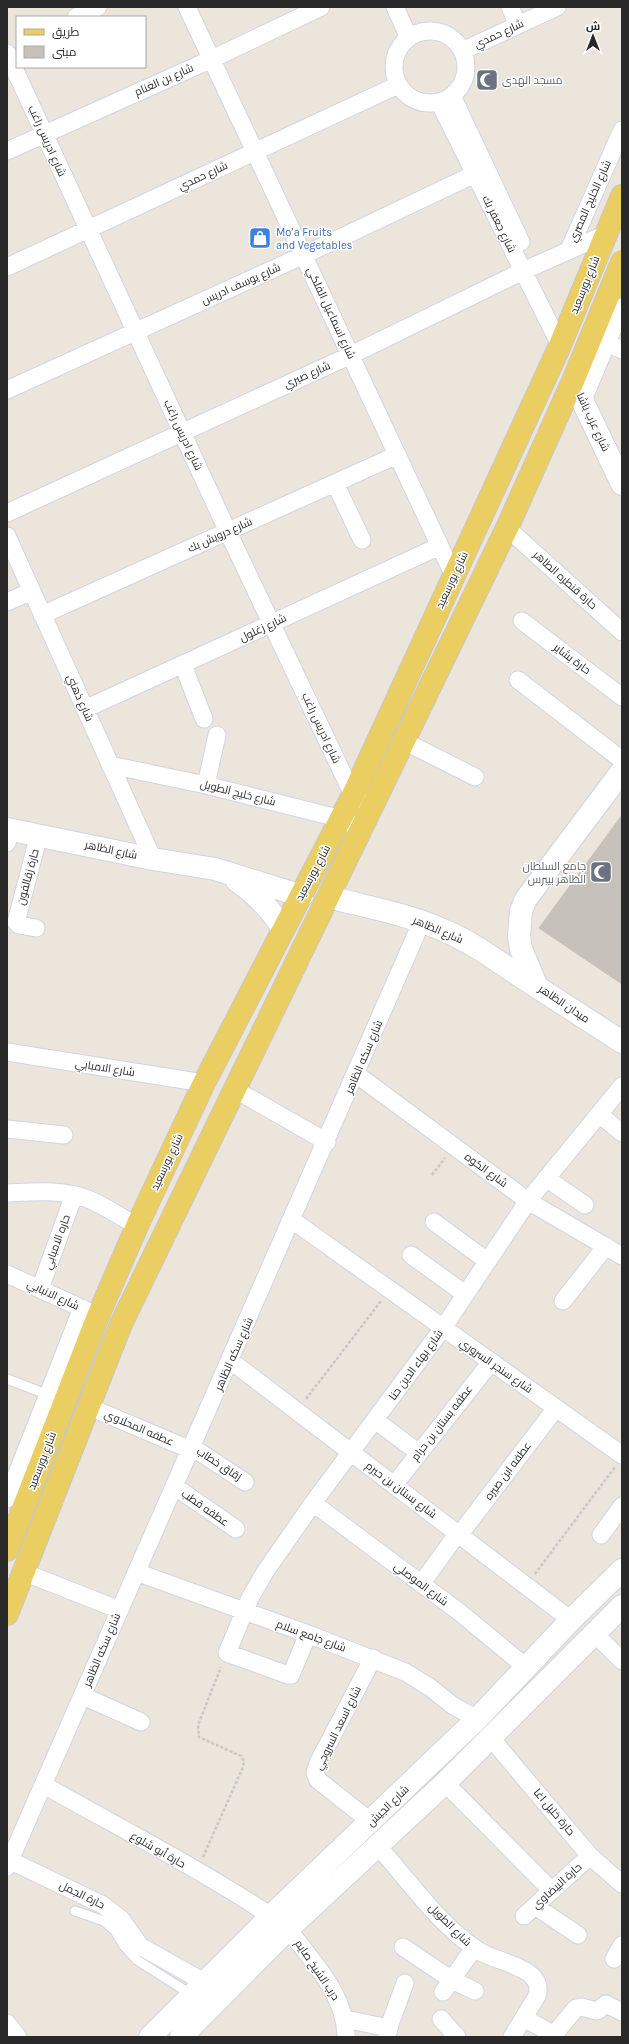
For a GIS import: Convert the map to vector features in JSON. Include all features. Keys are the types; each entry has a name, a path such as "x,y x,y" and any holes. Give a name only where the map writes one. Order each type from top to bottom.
{"main road":[{"name":"شارع بورسعيد","path":"7,1550 90,1312 137,1226 204,1084 283,929 342,819 560,345 622,196"},
{"name":"شارع بورسعيد","path":"7,1614 87,1406 121,1324 234,1089 362,830 507,528 578,390 622,262"},
{"name":"شارع عزب باشا","path":"578,390 622,484"},
{"name":"ميدان الظاهر","path":"622,771 526,899 519,924 521,949 536,987 622,1042"},
{"name":"شارع الظاهر","path":"8,834 39,835 153,859 215,869 302,896"},
{"name":"شارع الظاهر","path":"215,869 247,888 262,900 274,914 283,929"},
{"name":"شارع الظاهر","path":"329,897 422,921 466,941 536,987"},
{"name":"شارع الجيش","path":"181,2037 280,1922 371,1822 477,1719 571,1620 622,1570"},
{"name":"شارع الجيش","path":"150,2037 198,1989 280,1922 378,1846 445,1783 622,1606"}],"street":[{"path":"78,16 98,7"},
{"name":"شارع اسماعيل الفلكي","path":"187,7 454,576"},
{"name":"شارع بن الغنام","path":"7,151 212,59 321,7"},
{"path":"395,7 409,38"},
{"path":"510,7 518,25"},
{"name":"شارع حمدي","path":"462,51 557,7"},
{"path":"428,31 438,32 456,42 462,51 466,63 465,75 460,87 445,99 430,103 416,100 404,93 398,86 394,70 396,54 401,45 409,38 428,31"},
{"name":"شارع ادريس راغب","path":"7,52 228,532 353,795"},
{"name":"شارع حمدي","path":"7,267 398,86"},
{"name":"شارع جعفر بك","path":"445,99 475,174 528,268"},
{"name":"شارع جعفر بك","path":"445,99 528,268 560,345"},
{"name":"شارع الخليج المصري","path":"569,250 622,130"},
{"name":"شارع يوسف ادريس","path":"7,390 304,255 475,174"},
{"name":"شارع صبري","path":"7,513 351,355 528,268 606,234"},
{"path":"578,390 614,346 622,307"},
{"name":"شارع درويش بك","path":"42,615 397,455"},
{"path":"335,483 362,540"},
{"name":"حارة قنطره الطاهر","path":"507,528 622,632"},
{"name":"شارع ذهني","path":"7,536 153,859"},
{"name":"شارع زغلول","path":"85,709 440,546"},
{"path":"7,602 32,591"},
{"name":"حارة بشاير","path":"522,621 622,697"},
{"path":"182,665 204,719"},
{"path":"518,680 622,760"},
{"path":"206,785 218,735"},
{"path":"404,741 475,777"},
{"name":"شارع خليج الطويل","path":"110,765 206,785 342,819 362,830"},
{"path":"353,795 372,807"},
{"name":"حارة زقالفون","path":"36,928 19,925 16,922 39,835"},
{"name":"شارع سكه الظاهر","path":"8,1864 44,1786 174,1486 231,1361 422,921"},
{"name":"شارع الامبابي","path":"7,1052 204,1084"},
{"name":"شارع الكوه","path":"356,1074 528,1201 622,1256"},
{"name":"شارع بهاء الدين حنا","path":"227,1654 243,1611 265,1572 313,1503 443,1328 528,1201 622,1086"},
{"path":"234,1089 327,1142"},
{"path":"599,1114 622,1133"},
{"path":"7,1129 64,1135"},
{"path":"546,1178 585,1205"},
{"path":"7,1193 57,1192 74,1195 88,1199 137,1226"},
{"name":"حاره الامبابي","path":"40,1289 74,1195"},
{"name":"شارع سنجر السروري","path":"292,1220 556,1408 620,1459"},
{"path":"434,1222 487,1261"},
{"path":"563,1301 606,1246"},
{"path":"411,1255 465,1294"},
{"name":"شارع الانبابي","path":"7,1274 90,1312"},
{"name":"شارع بورسعيد","path":"7,1499 49,1395 90,1312"},
{"name":"شارع بستان بن حيرم","path":"231,1361 571,1620"},
{"name":"عطفه بستان بن حرام","path":"394,1485 491,1362"},
{"name":"عطفه المحلاوي","path":"87,1406 191,1448"},
{"name":"عطفه ابن صيره","path":"421,1584 556,1408"},
{"path":"375,1420 419,1453"},
{"name":"زقاق خطاب","path":"191,1448 245,1482"},
{"name":"عطفه قطب","path":"174,1486 236,1529"},
{"name":"شارع الموصلي","path":"313,1503 421,1584 526,1667"},
{"path":"601,1535 622,1506"},
{"path":"23,1572 120,1610"},
{"name":"شارع جامع سلام","path":"136,1572 373,1658 405,1672 431,1688 452,1705 477,1719"},
{"path":"594,1633 622,1661"},
{"path":"227,1654 291,1675 308,1634"},
{"name":"شارع اسعد السروجي","path":"371,1822 318,1780 315,1773 318,1763 373,1658"},
{"path":"82,1696 141,1722"},
{"name":"حارة خليل اغا","path":"490,1737 590,1856 622,1884"},
{"path":"445,1783 552,1890"},
{"name":"حارة أبو شلوع","path":"44,1786 197,1872 233,1890 280,1922"},
{"name":"شارع الطويل","path":"378,1846 434,1911 461,1939 491,1958 529,1972 537,1981 539,1989 537,1996 524,2018"},
{"name":"حارة البيضاوي","path":"578,1935 529,1911 590,1856"},
{"name":"حارة الجمل","path":"8,1864 103,1905 121,1919 140,1946 198,1989"},
{"name":"درب الشيخ صايم","path":"280,1922 335,1993 345,2019 346,2037"},
{"path":"403,1947 448,1986 475,1992"},
{"path":"448,1986 474,1948"},
{"path":"345,2019 388,2033 405,1983"},
{"path":"512,2037 524,2018 553,2036 576,2008 581,2007 595,2011 606,2004 622,2012"},
{"path":"441,2019 457,2037"},
{"path":"7,2023 18,2037"}],"lane":[{"path":"7,1379 49,1395"},
{"path":"75,1911 104,1921 116,1931 124,1946 136,1960 198,1989"}],"path":[{"path":"432,1175 454,1146"},
{"path":"296,1411 389,1289"},
{"path":"526,1586 620,1459"},
{"path":"197,1872 243,1767 244,1761 241,1756 199,1737 198,1725 227,1654"}],"building":[{"name":"جامع السلطان الظاهر بيبرس","path":"622,815 622,984 539,928"}],"place":[{"name":"مسجد الهدى","path":"487,80"},
{"name":"Mo’a Fruits and Vegetables","path":"260,238"},
{"name":"جامع السلطان الظاهر بيبرس","path":"601,872"}]}
